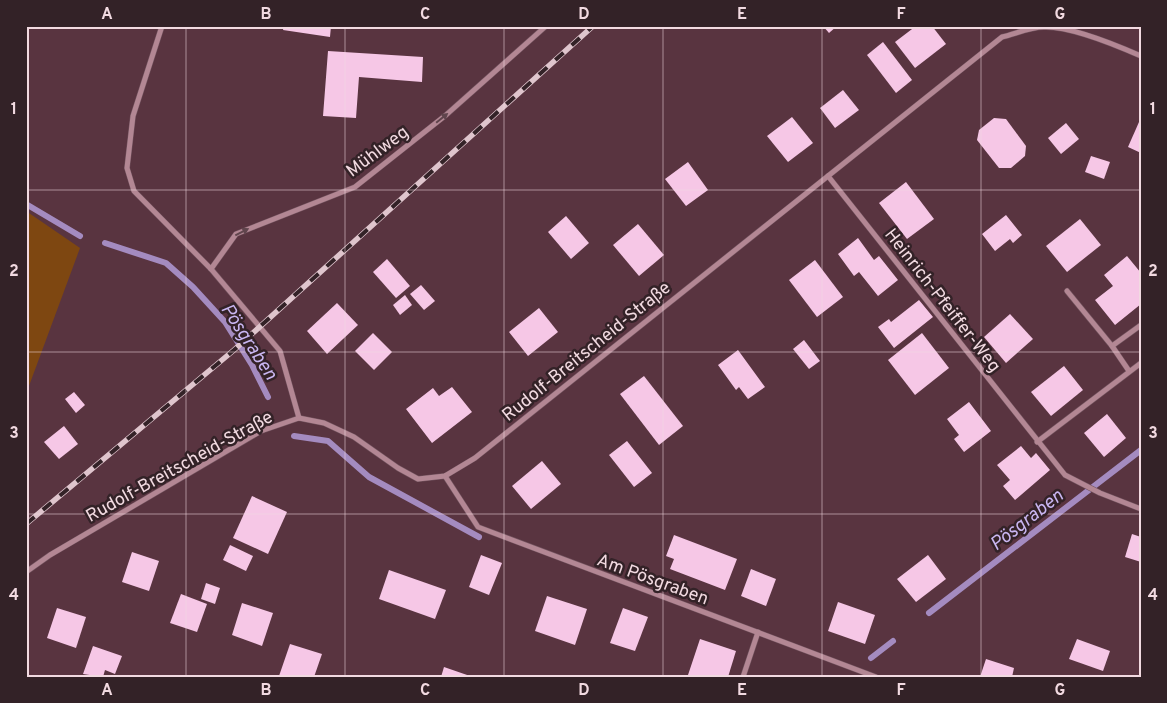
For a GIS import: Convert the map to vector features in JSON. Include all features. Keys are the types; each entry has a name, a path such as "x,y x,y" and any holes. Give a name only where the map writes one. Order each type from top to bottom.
{"street":[{"path":"162,26 132,116 127,168 134,191 211,268 280,351 299,418"},
{"name":"Mühlweg","path":"211,268 236,234 355,187 446,115 546,26"},
{"name":"Rudolf-Breitscheid-Straße","path":"26,572 50,555 261,431 299,418 324,422 354,437 398,468 418,479 445,476 475,458 1002,37 1044,26 1075,29 1141,56"},
{"name":"Heinrich-Pfeiffer-Weg","path":"828,176 1065,475 1094,490 1141,509"},
{"path":"1067,291 1112,346 1128,371"},
{"path":"1112,346 1141,325"},
{"path":"1037,442 1141,362"},
{"name":"Am Pösgraben","path":"445,476 478,527 876,677"},
{"path":"743,677 758,632"}],"shaded area":[{"path":"26,211 80,248 26,394"}],"building":[{"path":"284,26 331,26 330,37 283,30"},
{"path":"823,26 837,26 829,33"},
{"path":"916,26 932,26 946,44 915,68 895,42"},
{"path":"883,42 912,80 896,93 867,55"},
{"path":"328,51 423,57 422,82 359,77 356,118 323,116"},
{"path":"843,90 859,110 835,128 820,108"},
{"path":"792,117 813,143 788,162 767,136"},
{"path":"994,118 1006,119 1026,146 1025,156 1011,168 999,168 977,140 979,130"},
{"path":"1139,122 1141,123 1141,153 1128,147"},
{"path":"1066,123 1079,139 1061,154 1048,138"},
{"path":"1091,156 1110,162 1104,179 1085,172"},
{"path":"688,162 708,190 686,206 665,179"},
{"path":"906,182 934,219 907,239 879,203"},
{"path":"1006,215 1022,235 1013,243 1010,239 995,251 982,234"},
{"path":"566,216 589,243 571,259 548,232"},
{"path":"1080,219 1101,245 1067,272 1046,246"},
{"path":"638,224 664,255 639,276 613,245"},
{"path":"858,238 874,260 879,256 898,280 878,296 859,272 854,276 838,254"},
{"path":"1127,256 1141,273 1141,304 1115,325 1095,300 1113,286 1104,275"},
{"path":"387,259 410,286 396,298 373,272"},
{"path":"815,260 843,297 817,317 789,280"},
{"path":"421,285 435,301 424,310 410,294"},
{"path":"405,295 412,305 400,315 393,305"},
{"path":"919,300 933,317 894,348 878,327 889,319 891,322"},
{"path":"337,303 358,325 327,354 307,331"},
{"path":"539,308 558,332 528,356 509,332"},
{"path":"1010,314 1033,339 1006,363 984,337"},
{"path":"373,333 392,352 374,370 355,351"},
{"path":"922,333 949,368 915,395 888,360"},
{"path":"804,340 820,361 809,369 793,349"},
{"path":"738,350 765,387 748,399 739,387 736,390 718,365"},
{"path":"1064,366 1083,390 1051,416 1031,392"},
{"path":"644,376 683,426 659,445 620,394"},
{"path":"452,387 472,412 432,443 406,409 433,388 439,396"},
{"path":"74,392 85,405 76,413 65,399"},
{"path":"969,402 991,431 964,452 954,439 959,435 947,419"},
{"path":"1107,414 1126,438 1104,457 1084,433"},
{"path":"64,426 78,444 59,459 44,442"},
{"path":"627,441 652,473 634,487 609,455"},
{"path":"1021,446 1031,458 1036,453 1050,470 1015,500 1003,486 1010,480 997,465"},
{"path":"542,461 561,484 531,509 512,486"},
{"path":"252,496 287,512 268,554 233,538"},
{"path":"1132,534 1141,537 1141,562 1125,557"},
{"path":"674,535 737,559 725,590 670,569 674,559 666,556"},
{"path":"230,545 253,556 246,571 223,560"},
{"path":"132,552 159,561 149,591 122,582"},
{"path":"481,555 502,563 489,595 469,587"},
{"path":"928,555 946,579 916,602 897,579"},
{"path":"751,569 776,579 766,606 741,596"},
{"path":"389,570 446,590 435,619 379,599"},
{"path":"206,583 220,588 215,604 201,599"},
{"path":"181,594 207,604 197,632 170,623"},
{"path":"547,596 587,609 575,645 535,631"},
{"path":"838,602 875,615 865,644 828,631"},
{"path":"242,603 273,613 262,646 232,635"},
{"path":"57,608 86,617 76,648 47,638"},
{"path":"623,608 648,617 635,651 610,643"},
{"path":"700,639 736,651 728,677 688,675"},
{"path":"1077,639 1110,651 1103,671 1069,659"},
{"path":"290,644 322,654 314,677 279,676"},
{"path":"93,646 122,656 115,674 105,670 103,677 83,674"},
{"path":"986,659 1014,668 1012,677 980,677"},
{"path":"444,667 470,676 470,677 441,677"}],"waterway":[{"name":"Pösgraben","path":"26,204 80,236"},
{"name":"Pösgraben","path":"105,243 166,263 193,287 225,322 252,365 268,397"},
{"name":"Pösgraben","path":"294,436 328,441 369,477 479,537"},
{"name":"Pösgraben","path":"929,613 1141,450"},
{"name":"Pösgraben","path":"871,658 893,641"}],"railway":[{"path":"26,524 234,350 593,26"}]}
